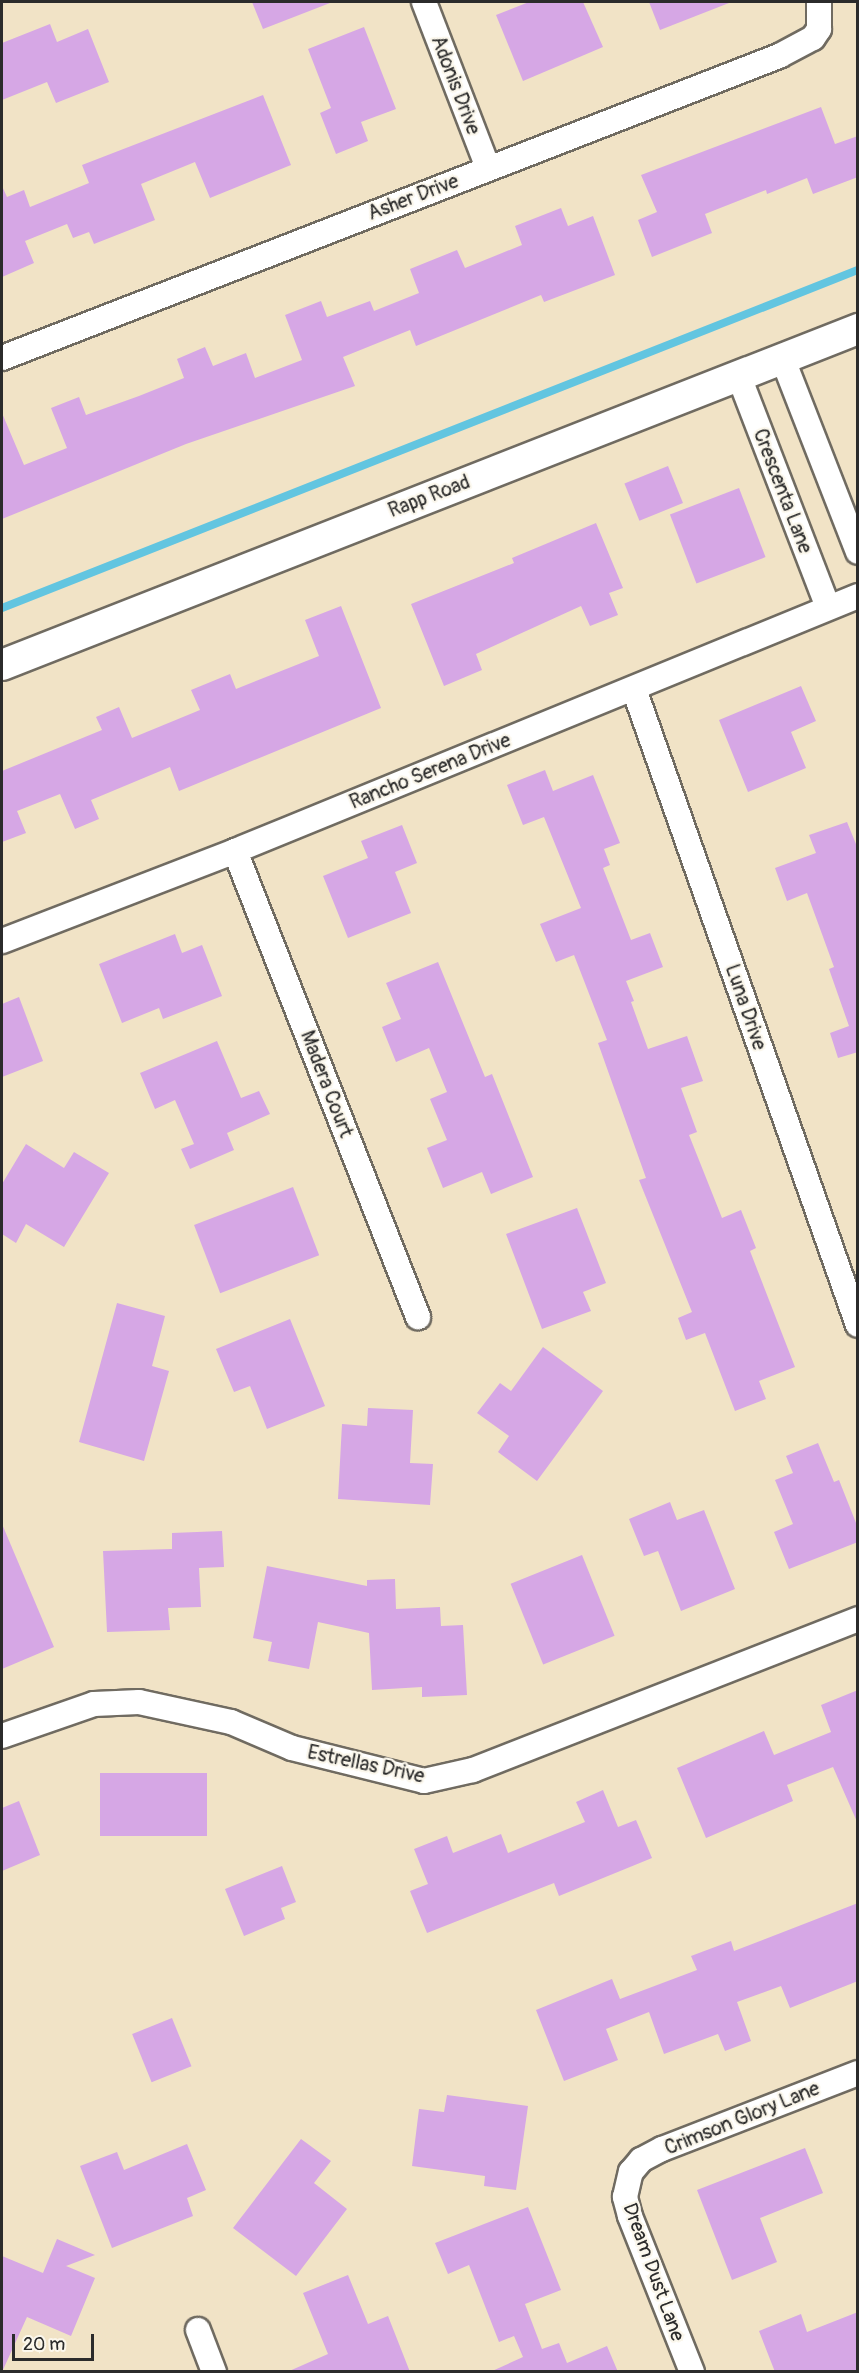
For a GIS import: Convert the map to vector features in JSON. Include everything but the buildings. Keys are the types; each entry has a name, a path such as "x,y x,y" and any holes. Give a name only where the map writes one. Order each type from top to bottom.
{"street":[{"name":"Adonis Drive","path":"424,2 488,168"},
{"name":"Asher Drive","path":"2,358 779,56 813,38 819,29 819,2"},
{"name":"Rapp Road","path":"2,664 738,374 858,329"},
{"path":"782,357 858,552"},
{"name":"Crescenta Lane","path":"738,374 828,607"},
{"name":"Rancho Serena Drive","path":"2,941 235,850 858,596"},
{"name":"Luna Drive","path":"634,689 858,1326"},
{"name":"Madera Court","path":"235,850 418,1317"},
{"name":"Estrellas Drive","path":"2,1736 94,1704 139,1702 231,1722 292,1748 424,1781 473,1770 858,1619"},
{"name":"Crimson Glory Lane","path":"631,2172 641,2160 662,2150 858,2073"},
{"name":"Dream Dust Lane","path":"631,2172 625,2197 630,2216 692,2372"},
{"path":"198,2330 214,2372"}],"waterway":[{"path":"2,608 858,270"}]}
